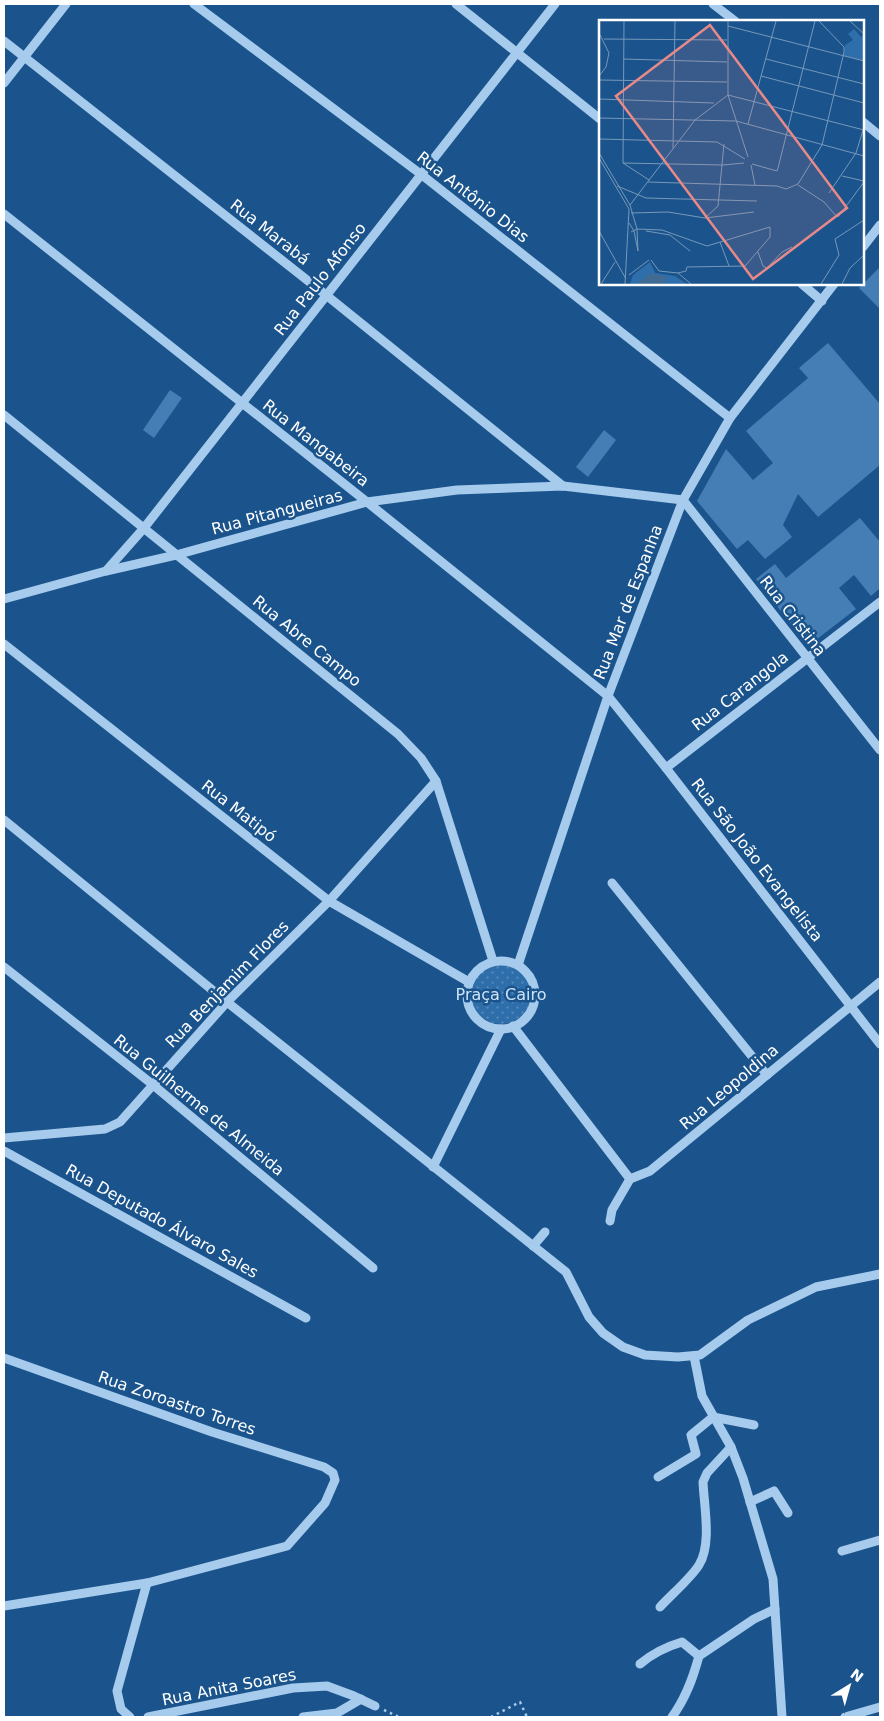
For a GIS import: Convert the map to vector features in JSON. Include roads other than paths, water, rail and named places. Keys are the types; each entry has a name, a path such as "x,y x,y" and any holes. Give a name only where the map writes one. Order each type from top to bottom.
{"street":[{"path":"4,83 66,4"},
{"name":"Rua Antônio Dias","path":"194,4 422,175 730,418"},
{"path":"456,4 599,118"},
{"name":"Rua Paulo Afonso","path":"106,571 144,528 555,4"},
{"path":"713,4 734,20"},
{"name":"Rua Marabá","path":"4,41 326,295 563,486"},
{"path":"864,123 880,136"},
{"name":"Rua Mangabeira","path":"4,214 368,502 608,696"},
{"path":"864,246 880,225"},
{"path":"803,285 822,300"},
{"name":"Rua Mar de Espanha","path":"518,965 608,696 683,500 730,418 833,285"},
{"name":"Rua Abre Campo","path":"4,415 398,734 421,758 436,781 492,961"},
{"name":"Rua Pitangueiras","path":"4,600 368,502 457,490 563,486 683,500"},
{"name":"Rua Cristina","path":"683,500 880,750"},
{"name":"Rua Carangola","path":"666,768 880,602"},
{"name":"Rua Matipó","path":"4,644 329,901 469,982"},
{"name":"Rua São João Evangelista","path":"608,696 880,1044"},
{"name":"Rua Benjamim Flores","path":"4,1138 105,1129 120,1122 227,1002 329,901 436,781"},
{"path":"4,820 227,1002 566,1272 589,1317 603,1333 623,1347 644,1355 678,1357 700,1355 748,1320 816,1287 880,1274"},
{"path":"612,883 767,1075"},
{"path":"492,961 508,961 518,965 531,979 534,988 533,1007 528,1015 521,1022 501,1029 490,1027 480,1022 468,1004 469,982 478,970 492,961"},
{"name":"Rua Guilherme de Almeida","path":"4,967 152,1084 373,1268"},
{"name":"Rua Leopoldina","path":"630,1179 650,1171 880,982"},
{"path":"513,1026 630,1179 612,1210 610,1221"},
{"path":"433,1167 501,1029"},
{"name":"Rua Deputado Álvaro Sales","path":"4,1151 306,1318"},
{"path":"533,1246 545,1232"},
{"path":"694,1356 702,1396 731,1447 773,1579 782,1717"},
{"name":"Rua Zoroastro Torres","path":"4,1358 212,1432 324,1467 333,1473 335,1480 325,1503 287,1546 147,1583"},
{"path":"713,1417 754,1425"},
{"path":"658,1477 696,1454 691,1435 713,1417"},
{"path":"660,1607 691,1576 699,1565 706,1548 703,1482 707,1473 731,1447"},
{"path":"750,1502 774,1491 788,1513"},
{"path":"842,1551 880,1540"},
{"path":"4,1606 147,1583 117,1691 121,1709 130,1717"},
{"path":"672,1717 682,1704 699,1656 754,1619 775,1610"},
{"path":"640,1664 666,1646 682,1642 699,1656"},
{"name":"Rua Anita Soares","path":"148,1717 293,1688 327,1686 375,1706"},
{"path":"303,1717 337,1713 361,1699"},
{"path":"845,1717 880,1707"}],"park label":[{"name":"Praça Cairo","path":"501,994"}]}
